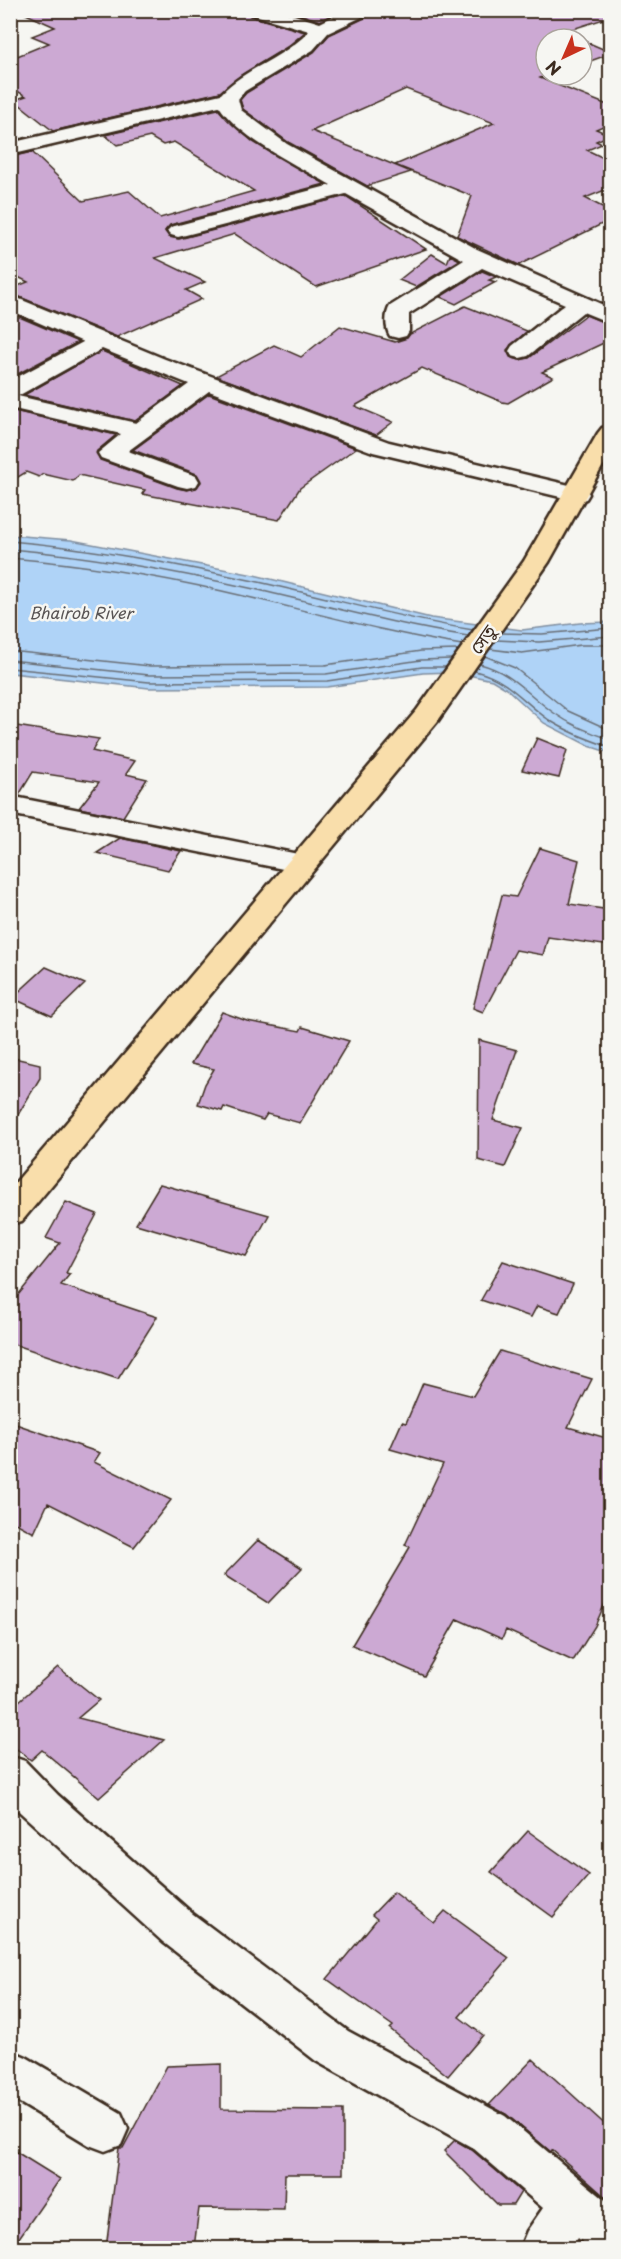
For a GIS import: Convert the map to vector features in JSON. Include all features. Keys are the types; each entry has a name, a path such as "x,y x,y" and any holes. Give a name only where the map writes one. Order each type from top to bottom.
{"highway":[{"name":"সেতু","path":"10,1212 428,716 536,562 610,433"}],"street":[{"path":"257,10 321,29"},
{"path":"10,149 228,98 238,87 306,46 321,29 362,10"},
{"path":"228,98 229,106 234,114 280,148 348,187 469,254 610,316"},
{"path":"178,231 348,187"},
{"path":"398,331 398,311 476,262"},
{"path":"10,301 101,341 381,447 577,494"},
{"path":"520,351 581,303"},
{"path":"10,391 101,341"},
{"path":"187,481 111,453 207,382"},
{"path":"10,401 140,431"},
{"path":"10,805 303,864"},
{"path":"10,1774 44,1808 178,1928 332,2046 489,2132 610,2234"},
{"path":"10,2072 105,2130"},
{"path":"544,2248 574,2203"}],"water":[{"name":"Bhairob River","path":"10,535 71,540 254,575 431,618 522,630 610,622 610,753 589,746 544,723 507,689 492,680 454,672 423,673 327,687 149,688 11,673"}],"building":[{"path":"17,10 246,10 250,16 305,32 287,47 241,75 220,92 53,131 14,100 26,96 10,87 10,59 49,43 32,36 55,27"},
{"path":"287,10 340,10 320,21"},
{"path":"373,10 610,10 610,17 579,27 534,27 534,87 562,87 610,106 610,123 596,129 610,135 596,141 602,144 587,150 610,161 610,188 585,198 610,211 610,220 519,265 457,236 472,196 395,165 494,123 406,89 312,131 411,172 367,186 288,142 243,109 240,100 246,93 314,52 329,35 369,16"},
{"path":"594,45 610,52 610,54 594,60"},
{"path":"218,109 253,142 325,184 170,225 165,231 169,237 179,239 346,196 426,249 316,287 235,234 155,258 205,282 186,290 202,299 117,337 10,293 10,289 28,282 10,273 10,157 32,152 83,201 129,191 160,218 254,191 174,142 163,145 150,137 117,145 105,135"},
{"path":"432,254 447,263 450,255 460,260 416,287 399,280"},
{"path":"482,271 496,277 489,280 496,282 456,304 440,297"},
{"path":"465,306 527,331 507,350 510,357 519,360 529,358 586,315 610,325 610,340 542,372 553,377 508,403 422,368 355,406 393,422 376,435 216,376 274,345 301,357 340,326 395,342 407,338 410,334"},
{"path":"10,313 78,342 10,378"},
{"path":"102,351 183,386 135,421 24,395"},
{"path":"209,394 356,448 300,488 279,520 142,494 145,490 79,475 73,481 43,474 39,477 26,472 10,482 10,410 116,435 97,451 100,460 177,488 187,490 196,488 201,482 197,474 133,450"},
{"path":"10,725 99,739 92,751 135,761 126,774 147,779 123,817 79,808 99,782 33,772 19,795 10,794"},
{"path":"537,738 567,750 559,778 522,770"},
{"path":"120,838 181,851 168,870 97,853"},
{"path":"540,848 579,860 569,904 610,910 610,946 548,937 543,955 516,950 483,1012 473,1008 502,895 516,897"},
{"path":"46,967 85,984 52,1016 12,998"},
{"path":"222,1012 247,1021 300,1031 302,1027 349,1041 300,1123 267,1114 263,1120 224,1107 222,1111 198,1104 205,1084 214,1069 191,1064"},
{"path":"479,1040 517,1050 493,1120 523,1128 505,1167 478,1160"},
{"path":"10,1057 40,1064 40,1078 10,1128"},
{"path":"160,1184 269,1215 246,1256 136,1224"},
{"path":"66,1202 97,1214 66,1273 70,1274 61,1285 157,1317 118,1379 10,1343 10,1305 60,1243 46,1238"},
{"path":"503,1261 573,1284 559,1313 537,1306 531,1317 481,1300"},
{"path":"500,1351 592,1379 568,1427 610,1439 610,1592 595,1626 573,1661 506,1630 502,1639 457,1619 424,1676 352,1645 410,1547 405,1545 443,1464 390,1449 402,1422 406,1423 423,1383 473,1396"},
{"path":"10,1422 100,1453 94,1462 171,1500 134,1547 48,1503 34,1533 10,1520"},
{"path":"258,1540 302,1568 268,1603 224,1575"},
{"path":"58,1667 99,1700 78,1718 164,1740 99,1798 42,1750 31,1760 10,1744 10,1709"},
{"path":"528,1831 589,1875 553,1917 491,1872"},
{"path":"394,1892 434,1923 445,1911 509,1958 459,2017 483,2035 448,2076 390,2029 393,2026 327,1979 377,1919 372,1915"},
{"path":"533,2059 610,2129 610,2201 552,2150 551,2152 506,2114 489,2105"},
{"path":"221,2064 221,2109 343,2110 343,2174 285,2174 284,2209 199,2208 194,2248 106,2248 119,2148 123,2148 167,2066"},
{"path":"455,2140 472,2150 521,2192 513,2205 498,2205 444,2151"},
{"path":"10,2148 60,2179 12,2248 10,2248"}]}
